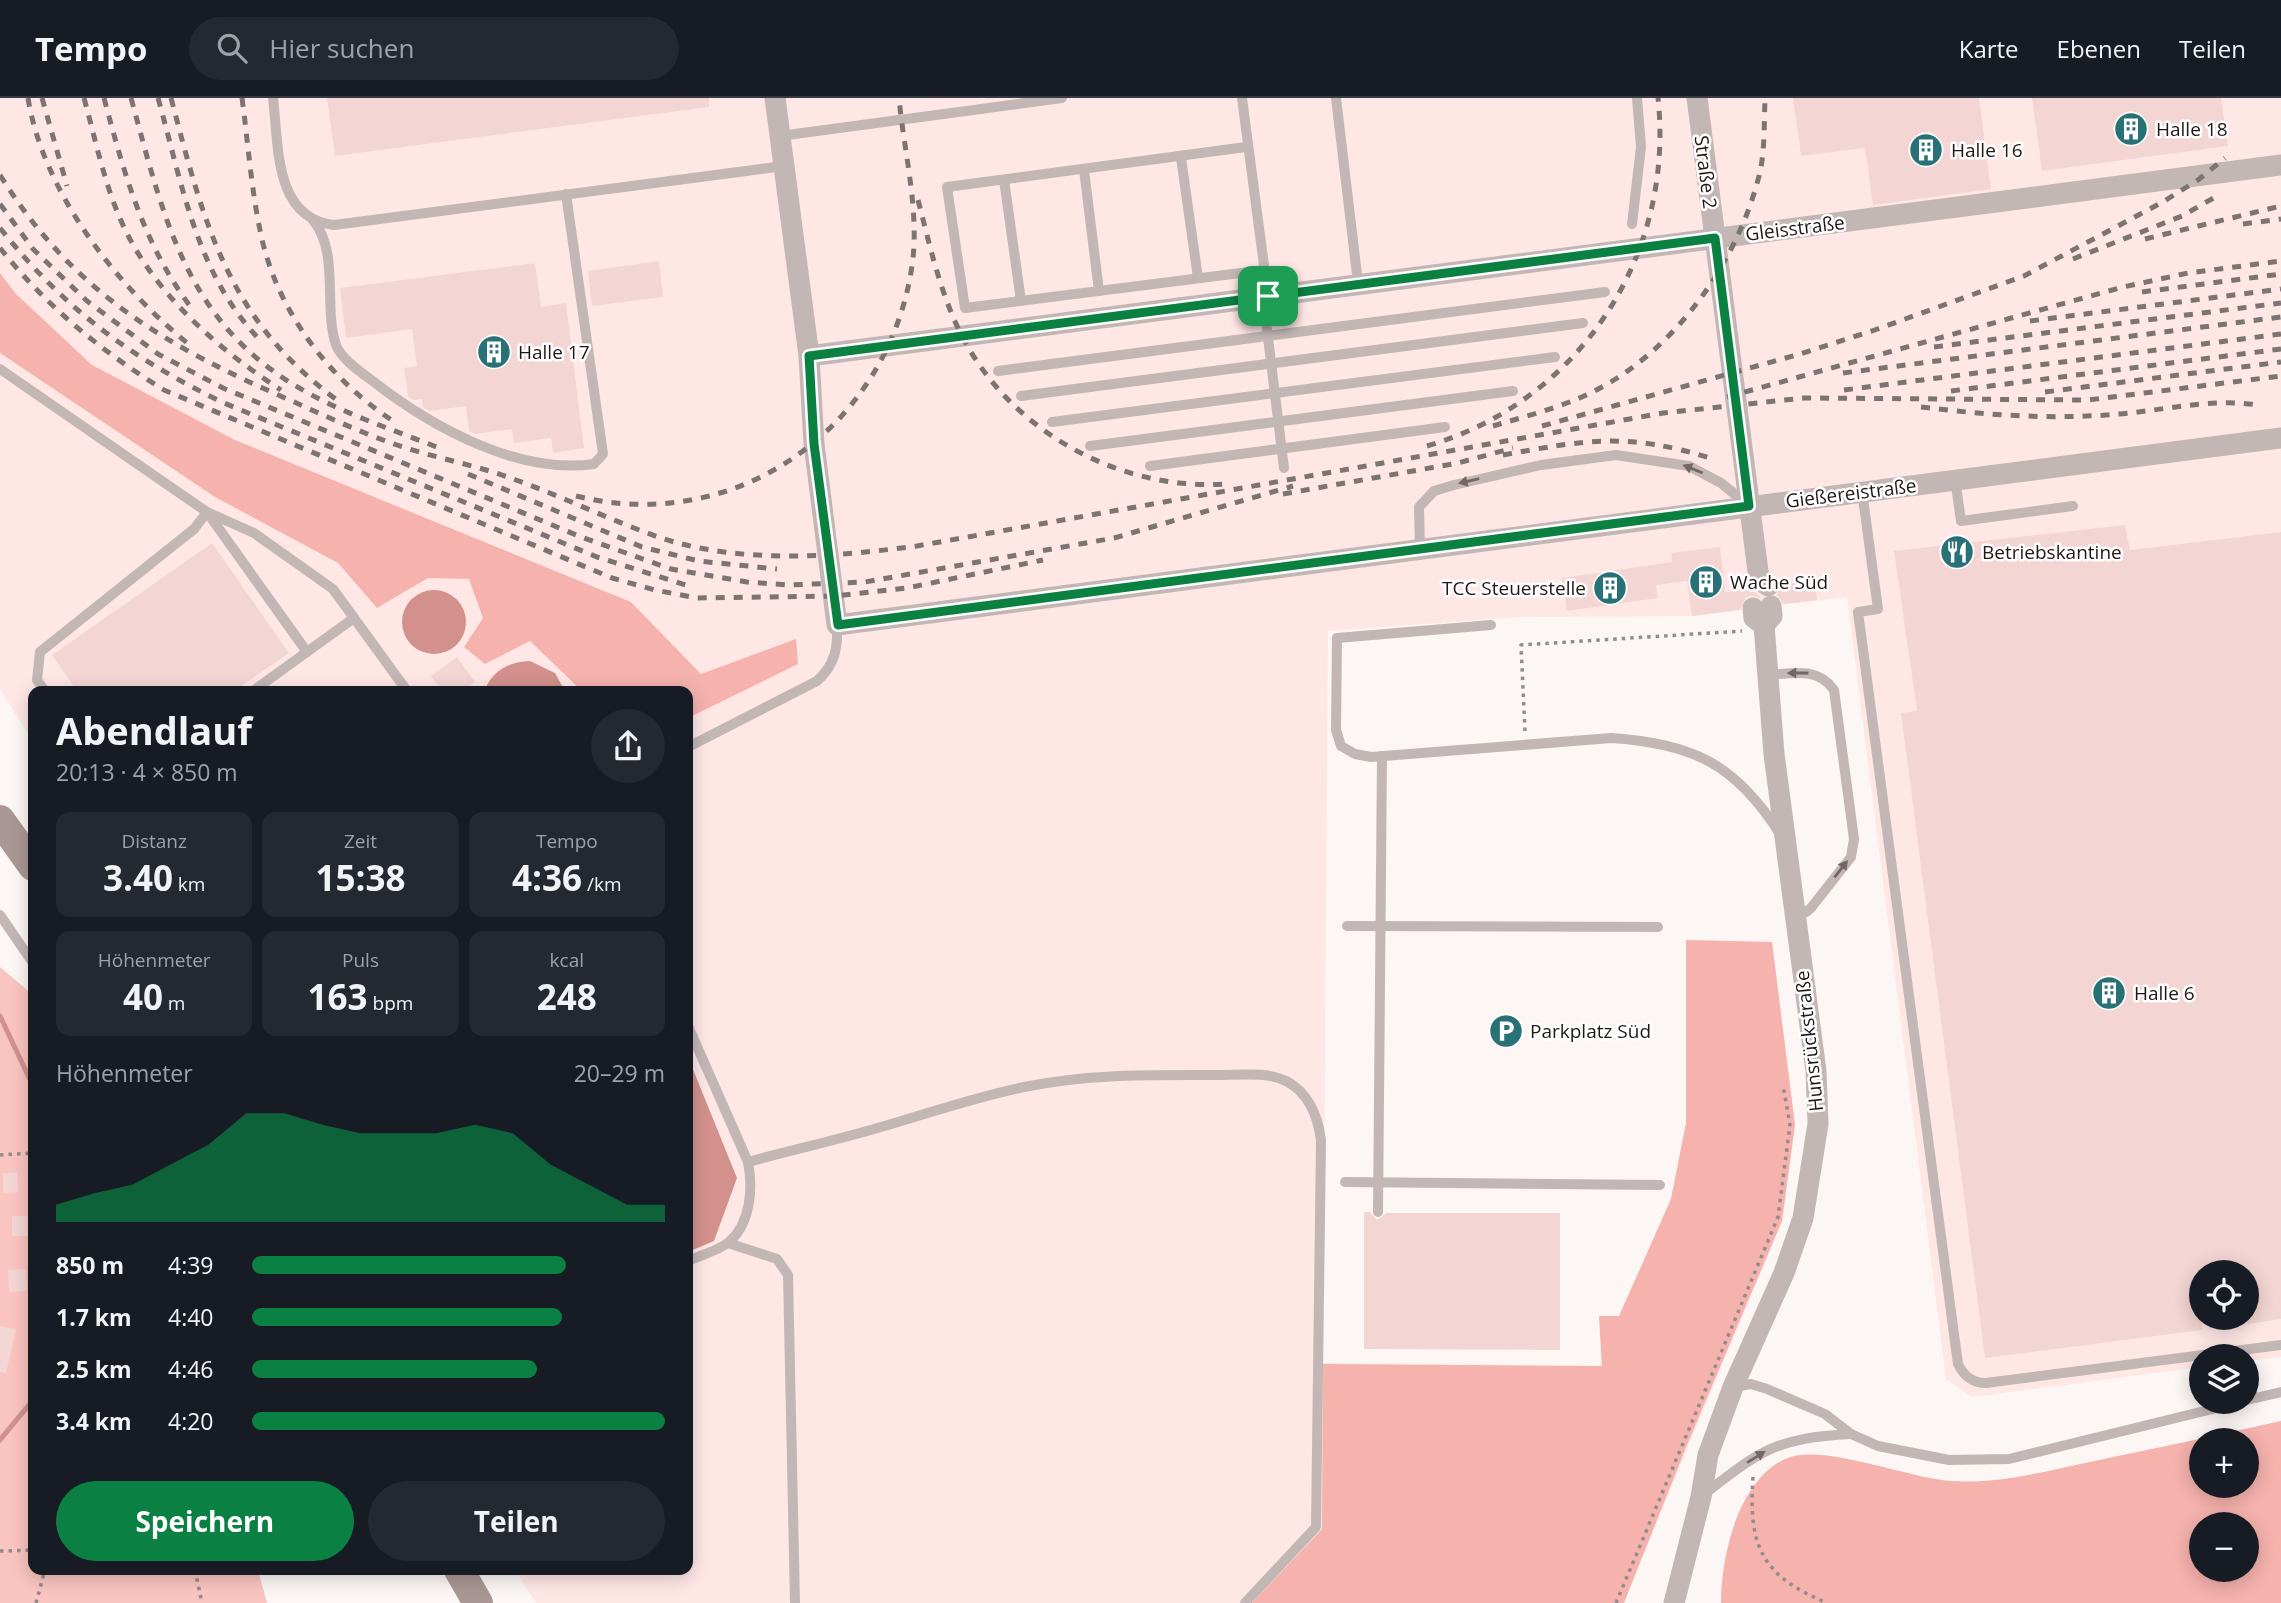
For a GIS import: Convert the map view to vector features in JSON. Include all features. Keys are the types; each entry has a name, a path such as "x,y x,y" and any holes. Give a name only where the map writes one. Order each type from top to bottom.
{"main road":[{"path":"0,820 28,859"},
{"path":"462,1575 478,1603"}],"street":[{"path":"775,98 809,356 814,444 838,625"},
{"name":"Straße 2","path":"1697,98 1761,603"},
{"name":"Gleisstraße","path":"809,356 2281,165"},
{"name":"Gießereistraße","path":"838,625 2281,438"},
{"name":"Hunsrückstraße","path":"1674,1603 1701,1497 1708,1455 1733,1387 1784,1273 1803,1218 1818,1124 1816,1071 1785,842 1761,603"}],"lane":[{"path":"273,98 287,191 296,207 313,220 324,240 335,343 360,372 400,402 441,427 487,448 569,468 594,464 603,454 566,194"},
{"path":"780,136 1062,98"},
{"path":"1242,98 1246,147 1264,270 1268,336 1284,468"},
{"path":"1336,98 1358,283"},
{"path":"1632,224 1641,147 1637,98"},
{"path":"1246,147 1181,158 947,187 965,308 1264,270"},
{"path":"1181,158 1198,278"},
{"path":"313,220 334,225 784,166"},
{"path":"1084,170 1099,291"},
{"path":"1004,180 1021,301"},
{"path":"998,371 1605,292"},
{"path":"1021,396 1583,323"},
{"path":"1052,422 1555,357"},
{"path":"0,369 207,512 254,533 318,575 332,589 403,686"},
{"path":"1090,446 1513,391"},
{"path":"1150,466 1445,427"},
{"path":"1420,549 1419,507 1434,491 1541,465 1616,455 1651,458 1689,466 1721,482 1749,506"},
{"path":"1955,479 1961,521 2073,506"},
{"path":"1862,491 1878,609 1858,612 1961,1371 1977,1383 1986,1383 2281,1345"},
{"path":"207,512 307,652"},
{"path":"41,686 37,680 40,652 194,529 207,512"},
{"path":"260,686 354,618"},
{"path":"693,744 817,681 827,673 838,648 838,625"},
{"path":"1491,625 1337,638 1336,718 1341,746 1355,754 1382,756 1611,738 1651,740 1681,748 1718,765 1747,788 1785,842"},
{"path":"1769,676 1815,674 1827,680 1834,690 1854,839 1851,858 1811,908 1806,912 1794,914"},
{"path":"1378,1212 1382,756"},
{"path":"0,915 28,956"},
{"path":"1347,926 1658,927"},
{"path":"693,1042 748,1162 751,1193 746,1214 736,1235 728,1243 693,1259"},
{"path":"748,1162 881,1127 958,1102 1027,1086 1086,1078 1264,1076 1290,1083 1303,1094 1316,1116 1321,1140 1316,1527 1245,1603"},
{"path":"1345,1182 1660,1185"},
{"path":"728,1243 777,1259 788,1275 795,1603"},
{"path":"1733,1387 1751,1384 1767,1389 1825,1414 1851,1434 1909,1454 1950,1460 2009,1459 2192,1414"},
{"path":"2259,1397 2281,1392"},
{"path":"1701,1497 1760,1452 1799,1438 1851,1434"}],"path":[{"path":"1525,745 1521,645 1761,603"},
{"path":"1616,1603 1778,1217 1790,1125 1783,1085"},
{"path":"0,1155 28,1153"},
{"path":"1753,1472 1752,1508 1757,1544 1765,1562 1782,1580 1827,1603"},
{"path":"0,1551 28,1550"},
{"path":"36,1603 44,1575"},
{"path":"196,1575 202,1603"}],"shaded area":[{"path":"0,98 2281,98 2281,1357 2259,1360 2259,1344 2189,1344 2189,1369 1972,1397 1946,1379 1847,597 1692,616 1520,617 1328,631 1323,1363 1601,1366 1599,1316 1619,1316 1671,1199 1686,1123 1686,940 1772,942 1795,1125 1782,1221 1623,1603 536,1603 518,1575 693,1575 693,686 28,686 28,734 0,689"},
{"path":"0,273 16,294 92,365 235,440 631,602 701,674 796,639 798,664 693,716 693,686 577,686 530,641 485,664 464,647 483,618 469,579 428,578 377,608 338,563 215,497 0,353"},
{"path":"434,590 446,592 457,599 464,610 464,634 457,645 446,652 434,654 422,652 411,645 404,634 402,622 404,610 411,599 422,592"},
{"path":"530,661 555,673 562,686 487,686 502,668"},
{"path":"1686,940 1772,942 1795,1125 1782,1221 1687,1445 1624,1603 1252,1603 1322,1529 1323,1364 1602,1366 1599,1316 1619,1316 1671,1199 1686,1123"},
{"path":"0,967 28,991 28,1575 259,1575 267,1603 0,1603"},
{"path":"693,1069 737,1178 714,1241 693,1250"},
{"path":"2281,1421 2281,1603 1721,1603 1724,1564 1735,1522 1755,1484 1785,1459 1801,1455 1820,1455 1934,1479 1988,1481 2041,1473 2189,1441 2189,1498 2259,1498 2259,1428 2249,1428"}],"building":[{"path":"327,98 709,98 709,107 335,156"},
{"name":"Halle 16","path":"1793,98 1979,98 1991,189 1873,205 1865,148 1801,156"},
{"name":"Halle 18","path":"2032,98 2221,98 2228,146 2042,171"},
{"path":"659,261 663,297 592,306 588,271"},
{"name":"Halle 17","path":"535,263 541,307 566,303 584,448 553,453 551,438 514,443 512,429 475,434 469,431 466,406 430,411 423,407 422,399 414,400 408,397 404,368 417,366 412,329 346,338 340,288"},
{"name":"Halle 6","path":"2125,525 2130,550 2281,532 2281,1319 2259,1322 2259,1260 2189,1260 2189,1330 2202,1330 1985,1358 1901,713 1917,711 1894,551"},
{"path":"212,543 289,653 241,686 74,686 52,655"},
{"path":"1720,547 1725,592 1750,589 1761,598 1752,595 1746,597 1740,610 1692,616 1687,581 1656,585 1658,598 1567,611 1562,578 1672,562 1671,553"},
{"path":"1814,581 1817,600 1784,604 1777,595 1781,585"},
{"path":"457,657 475,682 469,686 438,686 431,676"},
{"path":"3,1173 17,1173 18,1192 3,1193"},
{"path":"1364,1212 1370,1212 1377,1220 1386,1213 1560,1213 1560,1350 1364,1349"},
{"path":"12,1216 28,1216 28,1236 12,1236"},
{"path":"26,1269 27,1291 9,1292 8,1270"},
{"path":"0,1326 16,1329 6,1373 0,1372"}],"waterway":[{"path":"0,1016 28,1075"},
{"path":"0,1440 28,1406"}],"railway":[{"path":"28,98 36,133 50,168 88,236 137,296 191,346"},
{"path":"42,98 67,186"},
{"path":"84,98 113,202 132,243 148,268 166,292 209,336 281,390"},
{"path":"104,98 119,153 147,232 190,306"},
{"path":"131,98 170,229 187,268 208,304 235,337 268,367 310,394 359,417 444,450"},
{"path":"158,98 184,195 206,257 238,314 260,340"},
{"path":"171,98 195,187 225,266 245,302 269,336 300,369 337,400"},
{"path":"242,98 260,230 278,288 292,315 328,365 373,407 398,424"},
{"path":"576,496 635,504 693,500 746,484 795,457 837,421 872,376 897,324 912,266 913,203 899,98"},
{"path":"1427,446 1481,425 1530,395 1571,358 1606,315 1632,266 1650,213 1659,157 1658,98"},
{"path":"1493,426 1573,401 1616,379 1672,332 1696,304 1718,273 1750,206 1762,163 1765,98"},
{"path":"1542,426 1800,354 2024,276 2161,203 2198,180 2225,158"},
{"path":"0,175 28,216 92,284 127,312 204,360 394,444 501,475 664,539 695,547 758,555 822,555 917,546 1663,413 1804,398 2088,400 2281,376"},
{"path":"2073,259 2182,216 2217,196"},
{"path":"918,200 936,269 954,320 983,370 1008,400 1038,426 1071,448 1107,465 1146,477 1185,484 1225,484"},
{"path":"0,204 33,249 87,301 158,354 223,388 581,537 671,569 747,582 788,585 865,582 1114,538 1293,486"},
{"path":"2145,239 2281,206"},
{"path":"2243,224 2281,219"},
{"path":"0,228 24,257 74,307 129,349 191,386 224,403 597,557 692,587"},
{"path":"0,248 55,308 118,360 164,390 612,578 697,598 834,596 907,588 1043,560"},
{"path":"1727,397 2123,287 2188,273 2281,261"},
{"path":"2142,292 2281,274"},
{"path":"2030,321 2281,289"},
{"path":"1934,347 2281,303"},
{"path":"1843,373 2281,317"},
{"path":"1844,390 2281,334"},
{"path":"1951,391 2281,349"},
{"path":"2045,392 2281,362"},
{"path":"1921,407 2069,417 2206,404 2258,405"},
{"path":"1503,455 1559,445 1606,441 1654,444 1710,458"},
{"path":"1283,494 1458,463 1513,448"},
{"path":"468,474 642,547 699,561 777,569"}],"place":[{"name":"Halle 18","path":"2131,129"},
{"name":"Halle 16","path":"1926,150"},
{"name":"Halle 17","path":"494,352"},
{"name":"Betriebskantine","path":"1957,552"},
{"name":"Wache Süd","path":"1706,582"},
{"name":"TCC Steuerstelle","path":"1610,588"},
{"name":"Halle 6","path":"2109,993"},
{"name":"Parkplatz Süd","path":"1506,1031"}],"route":[{"path":"1715,238 1749,506 838,625 814,444 809,356 1268,296 1715,238"}]}
